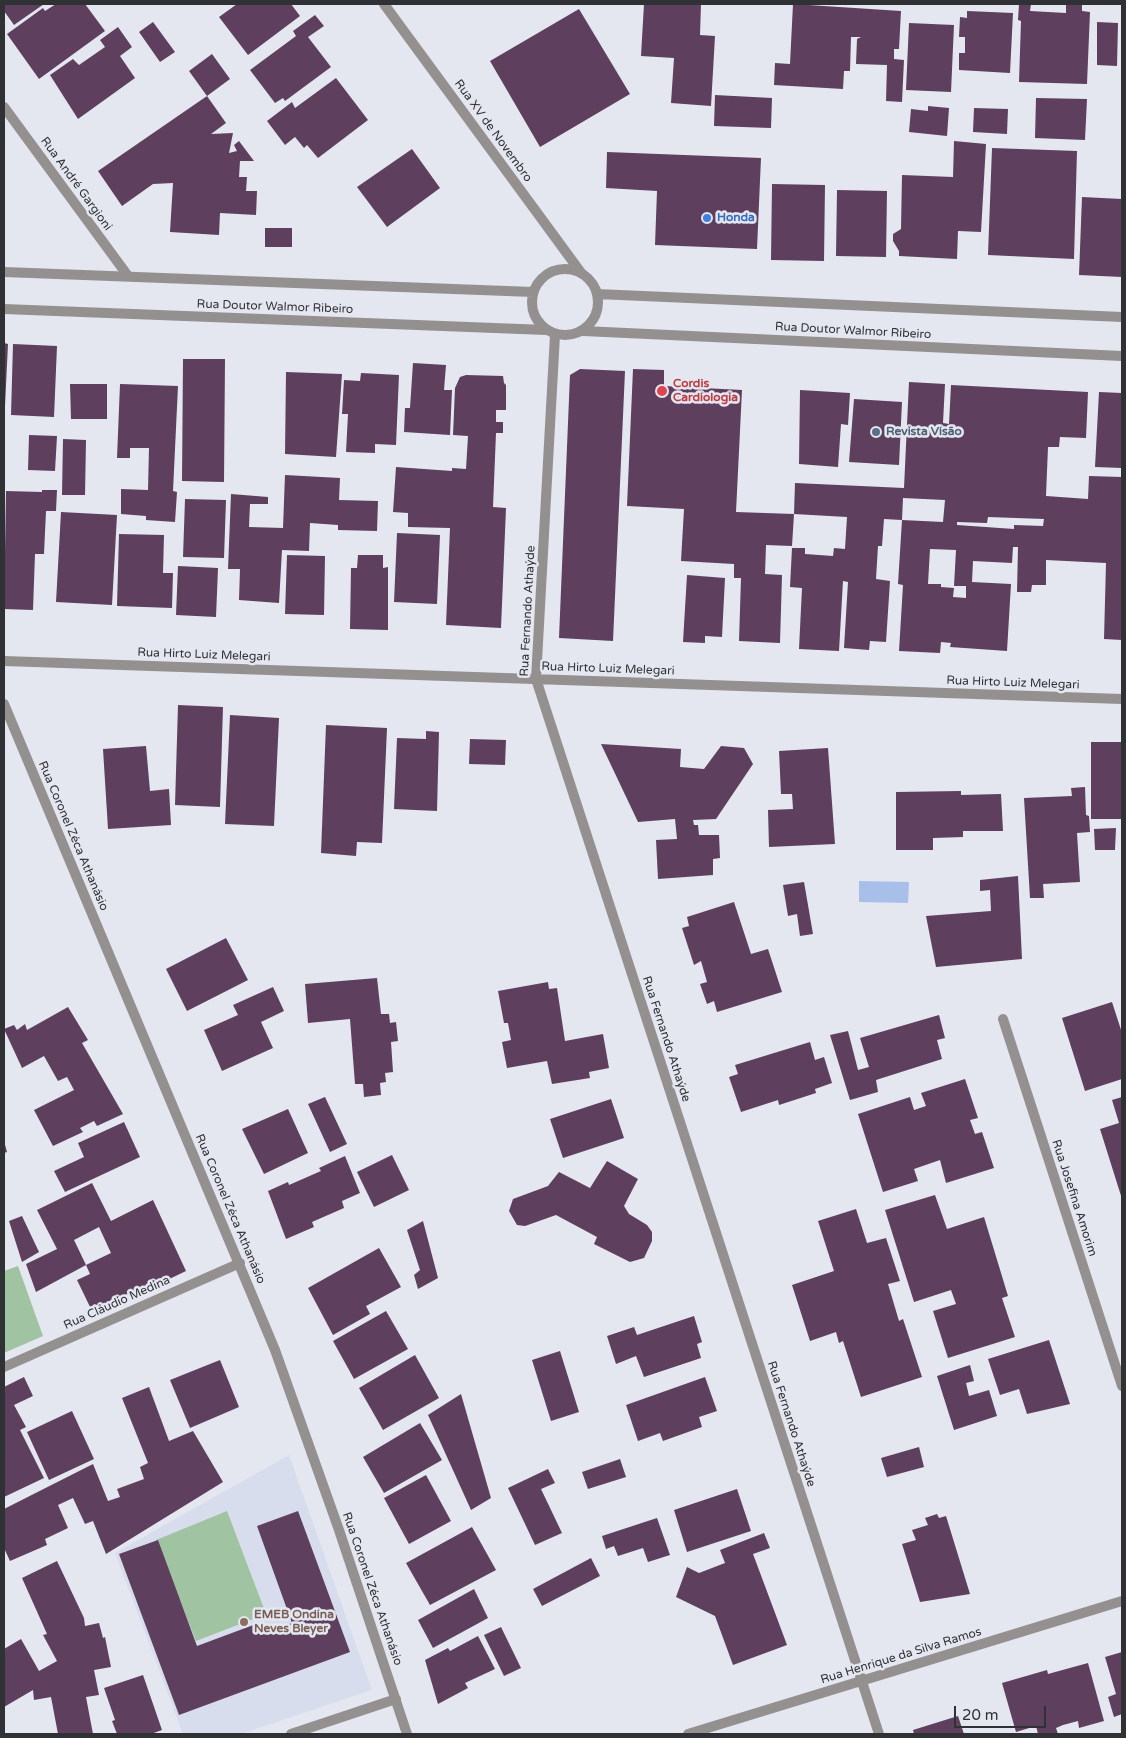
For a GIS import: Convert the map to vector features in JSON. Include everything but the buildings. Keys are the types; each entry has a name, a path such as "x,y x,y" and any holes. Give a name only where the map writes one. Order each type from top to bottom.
{"street":[{"name":"Rua XV de Novembro","path":"384,4 582,274"},
{"name":"Rua André Gargioni","path":"4,107 128,276"},
{"path":"563,269 582,274 594,286 597,294 598,305 596,315 582,331 564,336 550,332 538,323 533,314 533,292 544,275 553,271 563,269"},
{"name":"Rua Doutor Walmor Ribeiro","path":"4,272 533,292"},
{"name":"Rua Doutor Walmor Ribeiro","path":"597,294 1122,317"},
{"name":"Rua Doutor Walmor Ribeiro","path":"4,309 550,332"},
{"name":"Rua Doutor Walmor Ribeiro","path":"582,331 1122,356"},
{"name":"Rua Fernando Athaýde","path":"550,332 536,679 879,1734"},
{"name":"Rua Hirto Luiz Melegari","path":"4,661 1122,700"},
{"name":"Rua Coronel Zéca Athanásio","path":"4,704 275,1350 407,1734"},
{"name":"Rua Josefina Amorim","path":"1003,1019 1122,1386"},
{"name":"Rua Cláudio Medina","path":"4,1366 240,1263"},
{"name":"Rua Henrique da Silva Ramos","path":"688,1734 1122,1602"},
{"path":"291,1734 396,1699"}],"shaded area":[{"name":"EMEB Ondina Neves Bleyer","path":"289,1455 372,1690 241,1734 183,1734 115,1553"}],"green space":[{"path":"18,1266 43,1336 4,1353 4,1271"},
{"path":"227,1511 266,1614 196,1641 156,1540"}],"water":[{"path":"859,881 909,882 908,903 859,902"}],"place":[{"name":"Honda","path":"707,218"},
{"name":"Cordis Cardiologia","path":"662,391"},
{"name":"Revista Visão","path":"876,432"},
{"name":"EMEB Ondina Neves Bleyer","path":"244,1622"}]}
